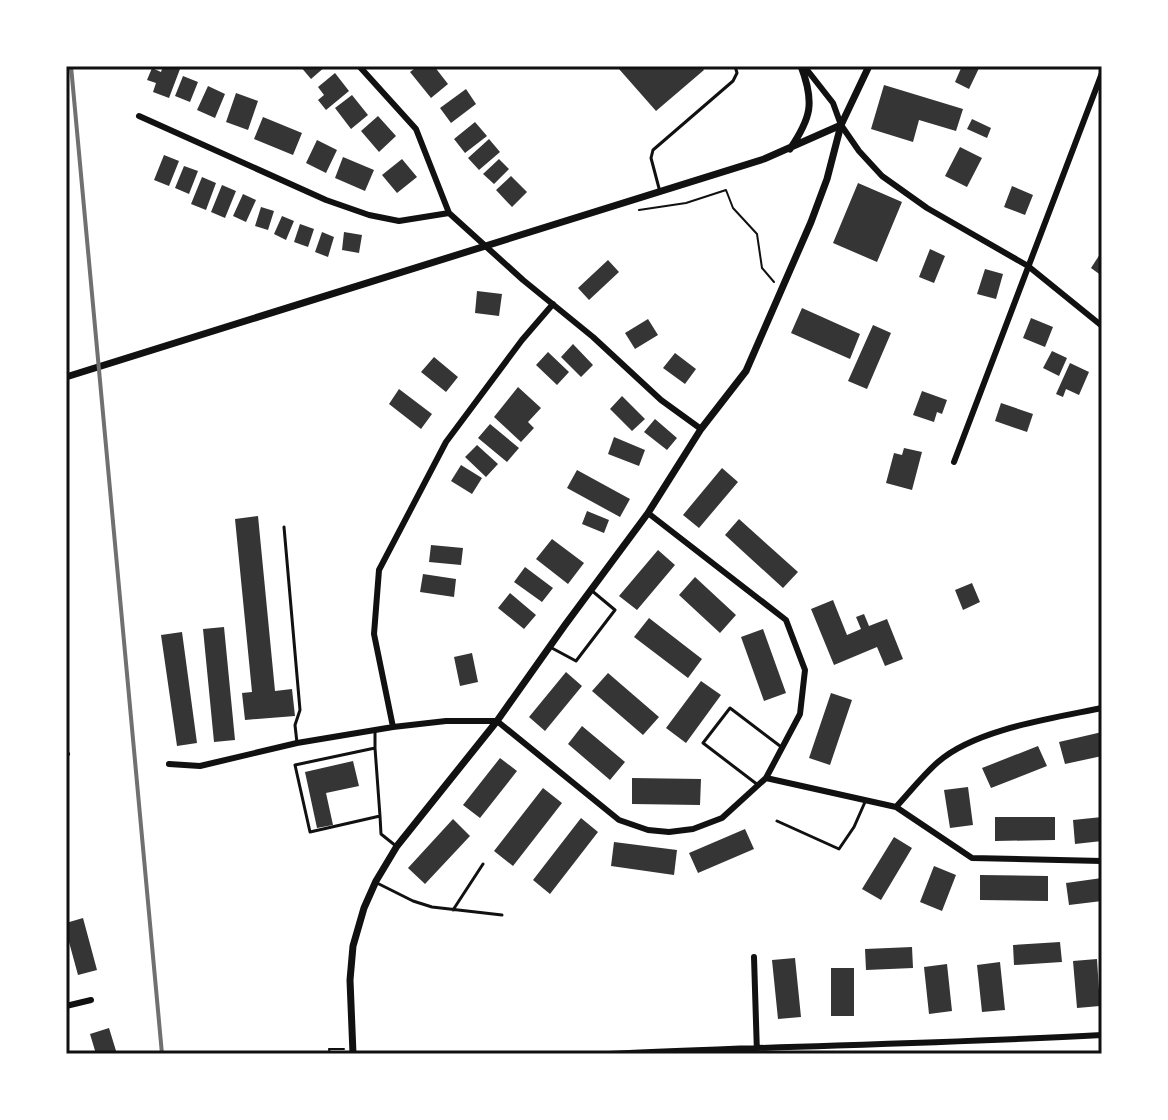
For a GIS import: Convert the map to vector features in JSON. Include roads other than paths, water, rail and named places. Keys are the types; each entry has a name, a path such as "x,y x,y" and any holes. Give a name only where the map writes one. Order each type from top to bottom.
{"street":[{"path":"359,66 416,129 449,213 661,400 701,429"},
{"path":"790,150 809,118 803,66"},
{"path":"803,66 833,103 841,125 859,151 882,176 927,208 1028,266 1102,326"},
{"path":"353,1052 350,980 353,946 375,882 397,846 497,721 648,513 701,429 746,371 811,222 827,179 841,125 869,66"},
{"path":"954,462 1102,73"},
{"path":"139,116 326,200 369,215 399,221 449,213"},
{"path":"66,377 790,150 841,125"},
{"path":"393,727 374,634 379,570 446,442 522,340 553,304"},
{"path":"169,764 200,766 297,743 393,727 446,721 497,721 619,820 648,830 669,832 693,829 722,818 766,778 800,714 805,670 786,620 648,513"},
{"path":"896,807 940,760 969,743 1022,725 1102,708"},
{"path":"766,778 896,807 972,858 1102,861"},
{"path":"754,957 757,1050"},
{"path":"66,1006 91,1000"},
{"path":"609,1054 950,1044 1102,1035"},
{"path":"950,1044 951,1054"}],"lane":[{"path":"660,192 651,158 653,150 733,81 737,73 735,66"},
{"path":"284,527 300,710 295,725 297,743"},
{"path":"550,647 576,661 615,610 591,590"},
{"path":"758,785 703,743 730,708 782,748"},
{"path":"375,730 381,834 397,846"},
{"path":"375,748 295,765 310,832 380,816"},
{"path":"777,821 839,849 854,827 865,802"},
{"path":"453,910 483,864"},
{"path":"375,882 432,907 502,915"}],"railway":[{"path":"71,66 162,1054"}]}
